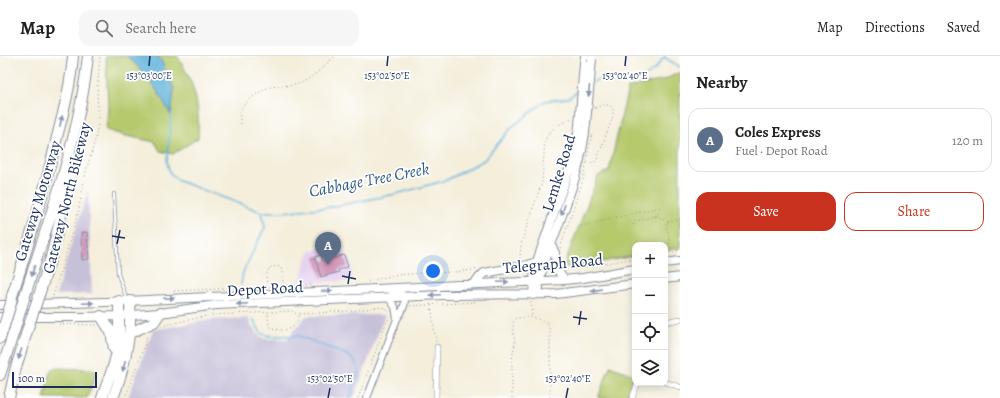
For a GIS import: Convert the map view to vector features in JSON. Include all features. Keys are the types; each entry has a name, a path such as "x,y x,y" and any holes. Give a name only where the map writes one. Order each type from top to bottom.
{"highway":[{"name":"Gateway Motorway","path":"1,330 53,156 66,101 73,56"},
{"name":"Gateway Motorway","path":"0,375 69,153 80,110 86,78 88,56"},
{"path":"9,398 15,371 52,254 72,168 69,153"},
{"path":"113,398 124,369 130,333 131,315 125,301"},
{"path":"102,398 113,368 119,345 119,316 125,301"},
{"path":"130,333 154,322 160,313"},
{"path":"101,316 111,332 116,355"}],"main road":[{"name":"Lemke Road","path":"533,298 537,281 579,166 584,142 583,124 588,58"},
{"name":"Lemke Road","path":"537,281 534,270 571,164 583,124"},
{"path":"551,244 555,253 556,267 564,280"},
{"path":"668,262 680,260"},
{"path":"473,284 484,273 537,262"},
{"name":"Telegraph Road","path":"473,284 564,280 632,270"},
{"path":"668,279 680,277"},
{"name":"Depot Road","path":"0,305 125,301 473,284"},
{"name":"Telegraph Road","path":"533,298 632,284"},
{"name":"Depot Road","path":"0,317 119,316 160,313 216,305 466,294 533,298"}],"street":[{"path":"367,398 397,319 404,306 404,297 398,292 389,291 382,288"},
{"path":"388,297 395,307 397,319"},
{"path":"668,321 680,319"},
{"path":"436,398 437,347"},
{"path":"668,383 680,387"},
{"path":"632,398 637,386"}],"lane":[{"path":"114,194 118,274 125,301"}],"path":[{"name":"Gateway North Bikeway","path":"52,297 78,213 86,171 96,137 100,56"},
{"path":"240,124 240,111 245,103 270,87 291,86 303,82 335,56"},
{"path":"559,251 584,180 587,162 592,163 597,160 613,116 613,109 609,105 594,108"},
{"path":"520,261 521,244 542,182 545,140 548,134 556,126 574,117"},
{"path":"581,226 661,208 656,216"},
{"path":"633,225 636,221 656,216 663,219 666,222 671,252"},
{"path":"671,216 673,221"},
{"path":"666,222 680,219"},
{"path":"668,252 680,250"},
{"path":"563,269 577,269 632,259"},
{"path":"267,282 266,276 269,268 277,266 281,268 283,273 283,286 320,284"},
{"path":"367,283 380,278 416,273 464,272 478,269"},
{"path":"532,317 533,298"},
{"path":"407,306 469,303 479,301"},
{"path":"431,305 437,347"},
{"path":"160,326 211,315 292,311 298,315 381,307 386,308 390,312 390,316 358,398"},
{"path":"268,315 269,326 277,330 294,326 298,315"},
{"path":"512,398 512,360 515,342 513,323 516,318 532,317 548,323 550,332 550,398"},
{"path":"125,398 146,341 146,332"}],"shaded area":[{"path":"88,190 92,294 56,295"},
{"path":"332,248 346,253 351,262 352,281 299,283 310,252"},
{"path":"385,315 354,398 128,398 153,330 211,320 249,318 250,325 260,336 265,339 287,339 306,316"}],"green space":[{"path":"106,56 127,56 152,84 162,98 171,115 174,89 162,62 157,56 177,56 188,76 195,95 198,115 198,138 173,154 160,151 155,142 106,130 108,109"},
{"path":"680,72 680,248 668,250 668,242 632,242 632,257 568,268 564,265 598,176 609,171 628,88 664,80"},
{"path":"610,366 632,374 632,381 626,398 598,398"},
{"path":"53,368 95,370 96,374 87,398 44,398 51,370"}],"water":[{"path":"127,56 157,56 162,62 174,89 171,116 152,84"}],"building":[{"path":"87,232 89,259 82,260 81,233"},
{"path":"321,255 322,261 344,255 348,267 338,270 339,272 321,277 315,257"}],"waterway":[{"name":"Cabbage Tree Creek","path":"593,82 607,78 631,80 643,78 655,69 665,56"},
{"path":"664,57 680,67"},
{"name":"Cabbage Tree Creek","path":"171,115 167,162 170,173 179,181 262,212 281,212 331,207 396,194 447,180 484,160 512,127 545,101 568,98 578,91"},
{"path":"241,285 243,272 265,227 262,212"},
{"path":"253,319 261,333 269,336 299,336 345,354 353,359 359,371 350,398"}],"place":[{"name":"Coles Express","path":"328,265"}]}
